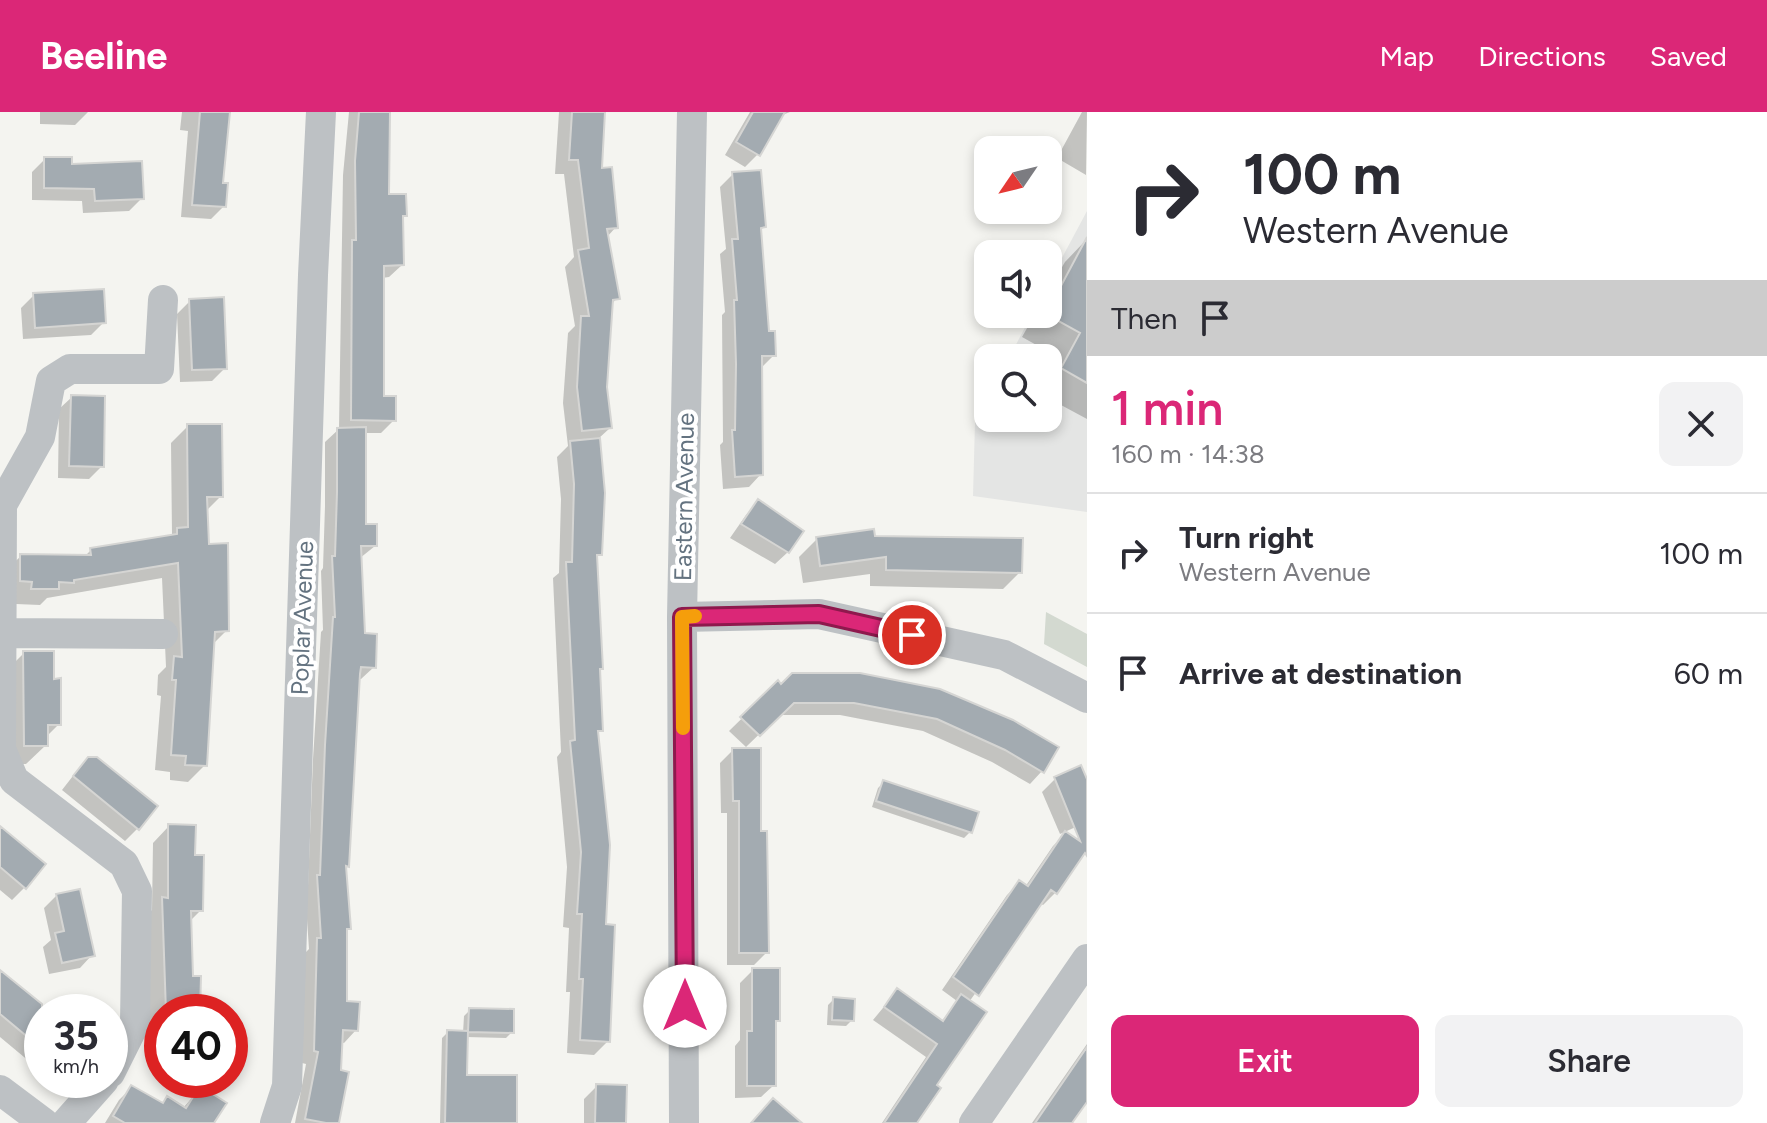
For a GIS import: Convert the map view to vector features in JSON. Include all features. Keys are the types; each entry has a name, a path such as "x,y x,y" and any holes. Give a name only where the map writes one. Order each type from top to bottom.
{"street":[{"name":"Poplar Avenue","path":"275,1123 287,1086 312,291 321,112"},
{"name":"Eastern Avenue","path":"684,1123 682,617 692,112"},
{"path":"128,1037 135,1023 137,891 124,864 14,780 1,749 2,505 40,437 44,371 159,369 163,300"},
{"path":"682,617 819,614 1004,655 1087,698"},
{"path":"1,633 163,634"},
{"path":"974,1123 1087,959"},
{"path":"0,1090 44,1123"},
{"path":"66,1123 88,1098"}],"shaded area":[{"path":"1087,211 1087,512 973,496 975,432 1062,432 1062,344 1016,344 1025,328 1062,328 1062,258"},
{"path":"1046,612 1087,634 1087,667 1044,644"}],"building":[{"path":"200,112 230,112 223,183 228,183 226,207 192,205"},
{"path":"359,112 390,112 389,194 406,194 404,265 384,266 384,396 396,396 396,421 351,420 352,240 356,240 355,161"},
{"path":"572,112 605,112 602,168 612,167 618,228 607,229 620,299 613,300 607,387 612,428 582,431 577,387 581,316 589,316 578,250 589,248 578,160 569,160"},
{"path":"753,112 785,112 760,156 736,142"},
{"path":"44,157 72,157 72,164 142,161 144,199 95,201 94,189 44,188"},
{"path":"761,170 766,227 761,228 769,331 775,331 776,356 762,356 763,475 735,477 732,430 735,430 734,300 737,300 732,239 738,239 732,172"},
{"path":"1087,237 1087,383 1062,369 1080,333 1062,323 1062,284"},
{"path":"104,289 106,323 35,328 33,293"},
{"path":"224,297 227,369 192,370 189,299"},
{"path":"71,395 105,396 104,467 69,466"},
{"path":"187,424 222,424 223,497 207,497 209,544 228,543 229,631 215,632 207,766 185,765 186,756 171,755 176,680 172,680 174,656 182,657 178,563 74,580 74,583 59,582 59,589 31,589 32,582 20,581 20,554 91,555 90,548 177,534 177,528 188,527"},
{"path":"366,427 366,524 377,524 377,546 361,546 365,633 377,634 376,668 361,667 349,867 346,866 351,929 347,929 347,1001 360,1002 358,1031 343,1030 341,1070 349,1072 339,1123 326,1123 305,1119 318,1052 314,1051 317,938 321,938 317,875 320,875 325,745 335,617 332,556 335,556 337,428"},
{"path":"600,438 605,493 602,555 597,555 603,669 600,669 603,731 598,731 610,845 606,924 615,925 610,1042 580,1040 582,914 577,914 581,852 570,741 575,740 566,562 572,562 574,484 570,441"},
{"path":"758,499 804,531 789,553 741,524"},
{"path":"874,529 875,536 1023,538 1022,573 886,570 886,557 820,566 816,537"},
{"path":"23,651 54,651 54,679 61,678 61,725 48,725 48,746 24,746"},
{"path":"792,673 860,673 940,689 1013,720 1059,747 1044,773 1005,750 937,719 854,703 794,703 760,736 740,717 778,680 781,684"},
{"path":"732,748 761,748 761,831 767,831 769,953 739,953 739,801 733,801"},
{"path":"88,757 97,757 158,806 139,830 73,776"},
{"path":"1081,765 1087,779 1087,856 1085,853 1057,894 1051,890 979,996 953,977 1019,880 1028,886 1065,831 1080,841 1054,777"},
{"path":"883,780 979,812 972,833 876,801"},
{"path":"168,824 196,825 195,855 204,855 203,911 191,911 193,976 201,976 200,994 165,994 162,897 168,898"},
{"path":"0,826 46,864 26,889 0,867"},
{"path":"80,889 95,956 62,963 55,933 64,931 56,894"},
{"path":"752,968 780,968 776,1086 747,1086 747,1031 752,1031"},
{"path":"0,970 30,994 24,994 24,1034 0,1014"},
{"path":"897,988 943,1021 961,994 987,1012 937,1085 941,1088 917,1123 884,1123 937,1044 884,1007"},
{"path":"833,997 855,999 854,1021 832,1020"},
{"path":"469,1008 514,1009 514,1033 468,1032"},
{"path":"447,1030 468,1031 467,1075 517,1075 517,1123 445,1123"},
{"path":"1087,1047 1087,1102 1072,1123 1035,1123"},
{"path":"596,1084 627,1085 626,1123 595,1123"},
{"path":"131,1085 144,1092 144,1098 154,1098 163,1103 166,1098 170,1098 186,1108 192,1098 219,1098 227,1103 214,1123 125,1123 113,1116 123,1098 128,1098"},
{"path":"773,1098 802,1123 751,1123"}],"slow traffic":[{"path":"683,728 682,617 695,616"}],"route":[{"path":"685,1006 682,617 819,614 912,635"}]}
